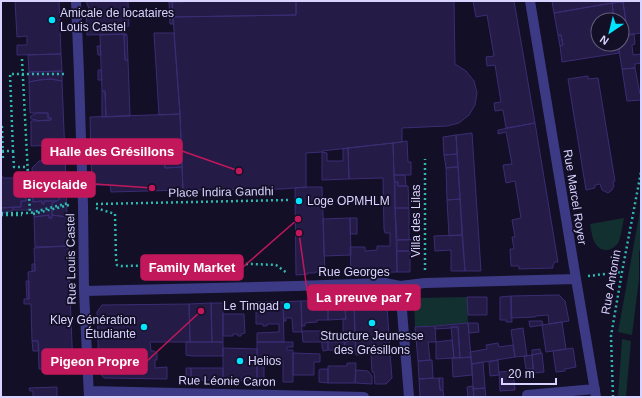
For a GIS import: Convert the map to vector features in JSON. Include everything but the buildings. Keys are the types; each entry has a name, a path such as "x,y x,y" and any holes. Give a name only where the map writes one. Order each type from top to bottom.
{"street":[{"name":"Rue Louis Castel","path":"76,1 83,205 84,291 89,394"},
{"name":"Rue Marcel Royer","path":"530,1 596,393"},
{"name":"Rue Georges","path":"84,291 296,286 385,282 400,286 424,283 576,279"},
{"path":"400,286 409,397"},
{"path":"527,395 596,393"},
{"name":"Rue Léonie Caron","path":"89,394 364,397"}],"path":[{"path":"22,59 30,214"},
{"path":"27,167 14,167 10,74 79,74"},
{"path":"1,127 3,159 1,159"},
{"path":"2,151 13,151"},
{"name":"Villa des Lilas","path":"424,283 425,159"},
{"name":"Rue Antonin","path":"613,397 611,336 641,172"},
{"name":"Place Indira Gandhi","path":"1,214 30,214 68,206 90,204 288,200"},
{"path":"83,205 114,214 117,265 276,265 287,272 296,286"},
{"path":"576,279 583,276 622,272"}],"green space":[{"path":"641,205 639,279 632,335 618,332"},
{"path":"624,218 618,243 608,250 599,248 594,241 590,224"},
{"path":"467,297 468,323 415,327 414,298"},
{"path":"622,339 631,341 626,397 618,397"}],"place":[{"name":"Amicale de locataires Louis Castel","path":"52,20"},
{"name":"Halle des Grésillons","path":"239,171"},
{"name":"Bicyclaide","path":"152,188"},
{"name":"Loge OPMHLM","path":"299,201"},
{"name":"Family Market","path":"298,219"},
{"name":"La preuve par 7","path":"299,233"},
{"name":"Le Timgad","path":"287,306"},
{"name":"Pigeon Propre","path":"201,311"},
{"name":"Structure Jeunesse des Grésillons","path":"372,323"},
{"name":"Kley Génération Étudiante","path":"144,327"},
{"name":"Helios","path":"240,361"}]}
